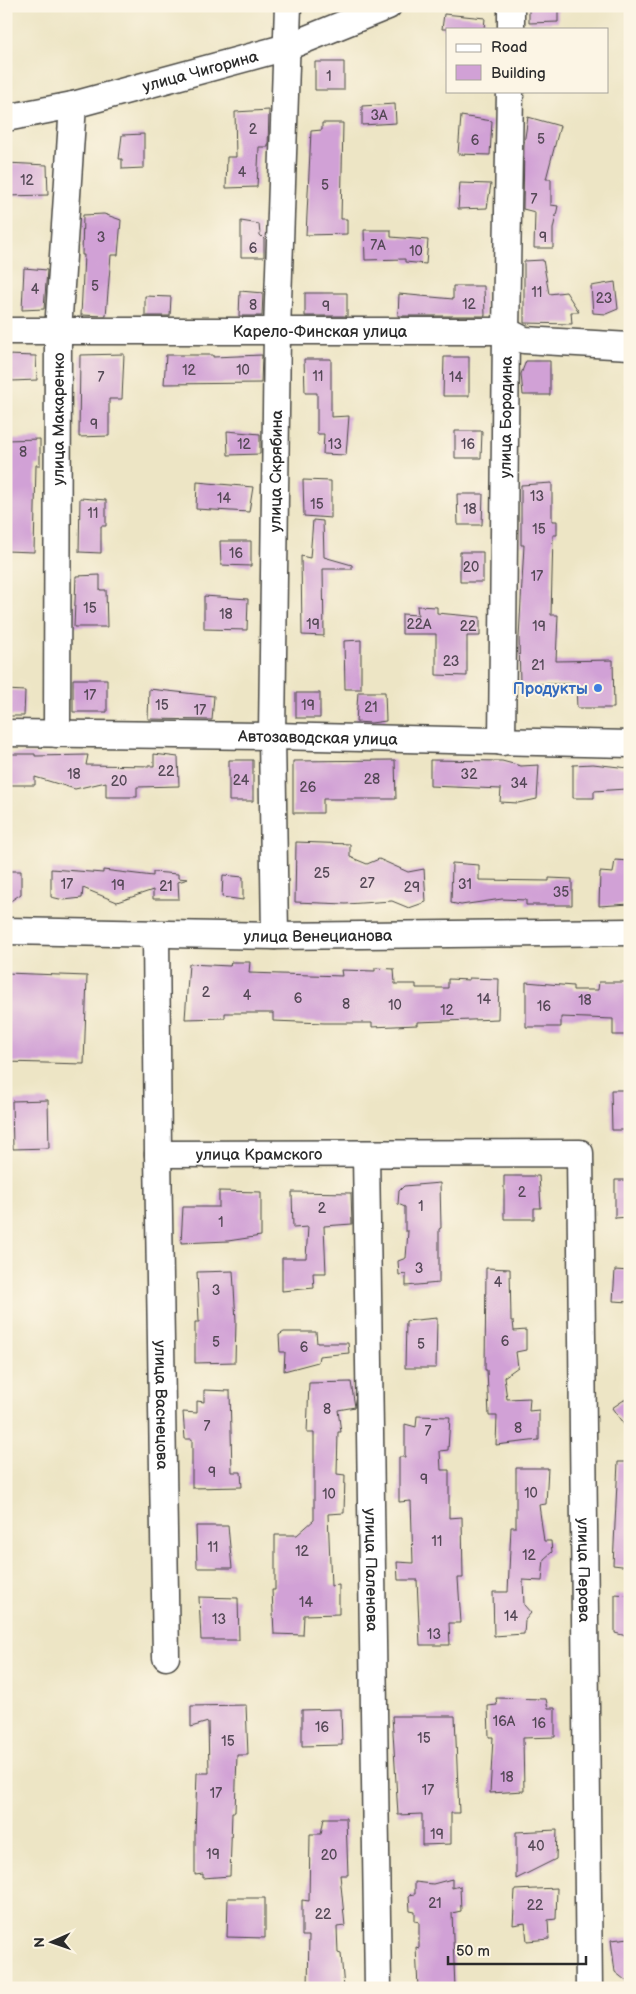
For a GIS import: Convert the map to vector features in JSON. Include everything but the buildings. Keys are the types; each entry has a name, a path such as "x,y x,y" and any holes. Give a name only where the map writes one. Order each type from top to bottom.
{"street":[{"name":"улица Скрябина","path":"275,936 272,736 277,331 288,6"},
{"name":"улица Чигорина","path":"6,118 73,105 287,46 388,6"},
{"path":"511,6 511,28"},
{"name":"улица Бородина","path":"502,742 510,92"},
{"name":"улица Макаренко","path":"57,734 58,331 73,105"},
{"name":"Карело-Финская улица","path":"6,331 506,331 524,340 630,346"},
{"name":"Автозаводская улица","path":"6,733 272,736 630,744"},
{"name":"улица Венецианова","path":"6,931 275,936 630,932"},
{"path":"156,934 158,1154"},
{"name":"улица Крамского","path":"158,1154 580,1153"},
{"name":"улица Перова","path":"580,1153 588,1988"},
{"name":"улица Васнецова","path":"158,1154 166,1657"},
{"name":"улица Паленова","path":"366,1154 378,1988"}],"place":[{"name":"Продукты","path":"598,688"}]}
